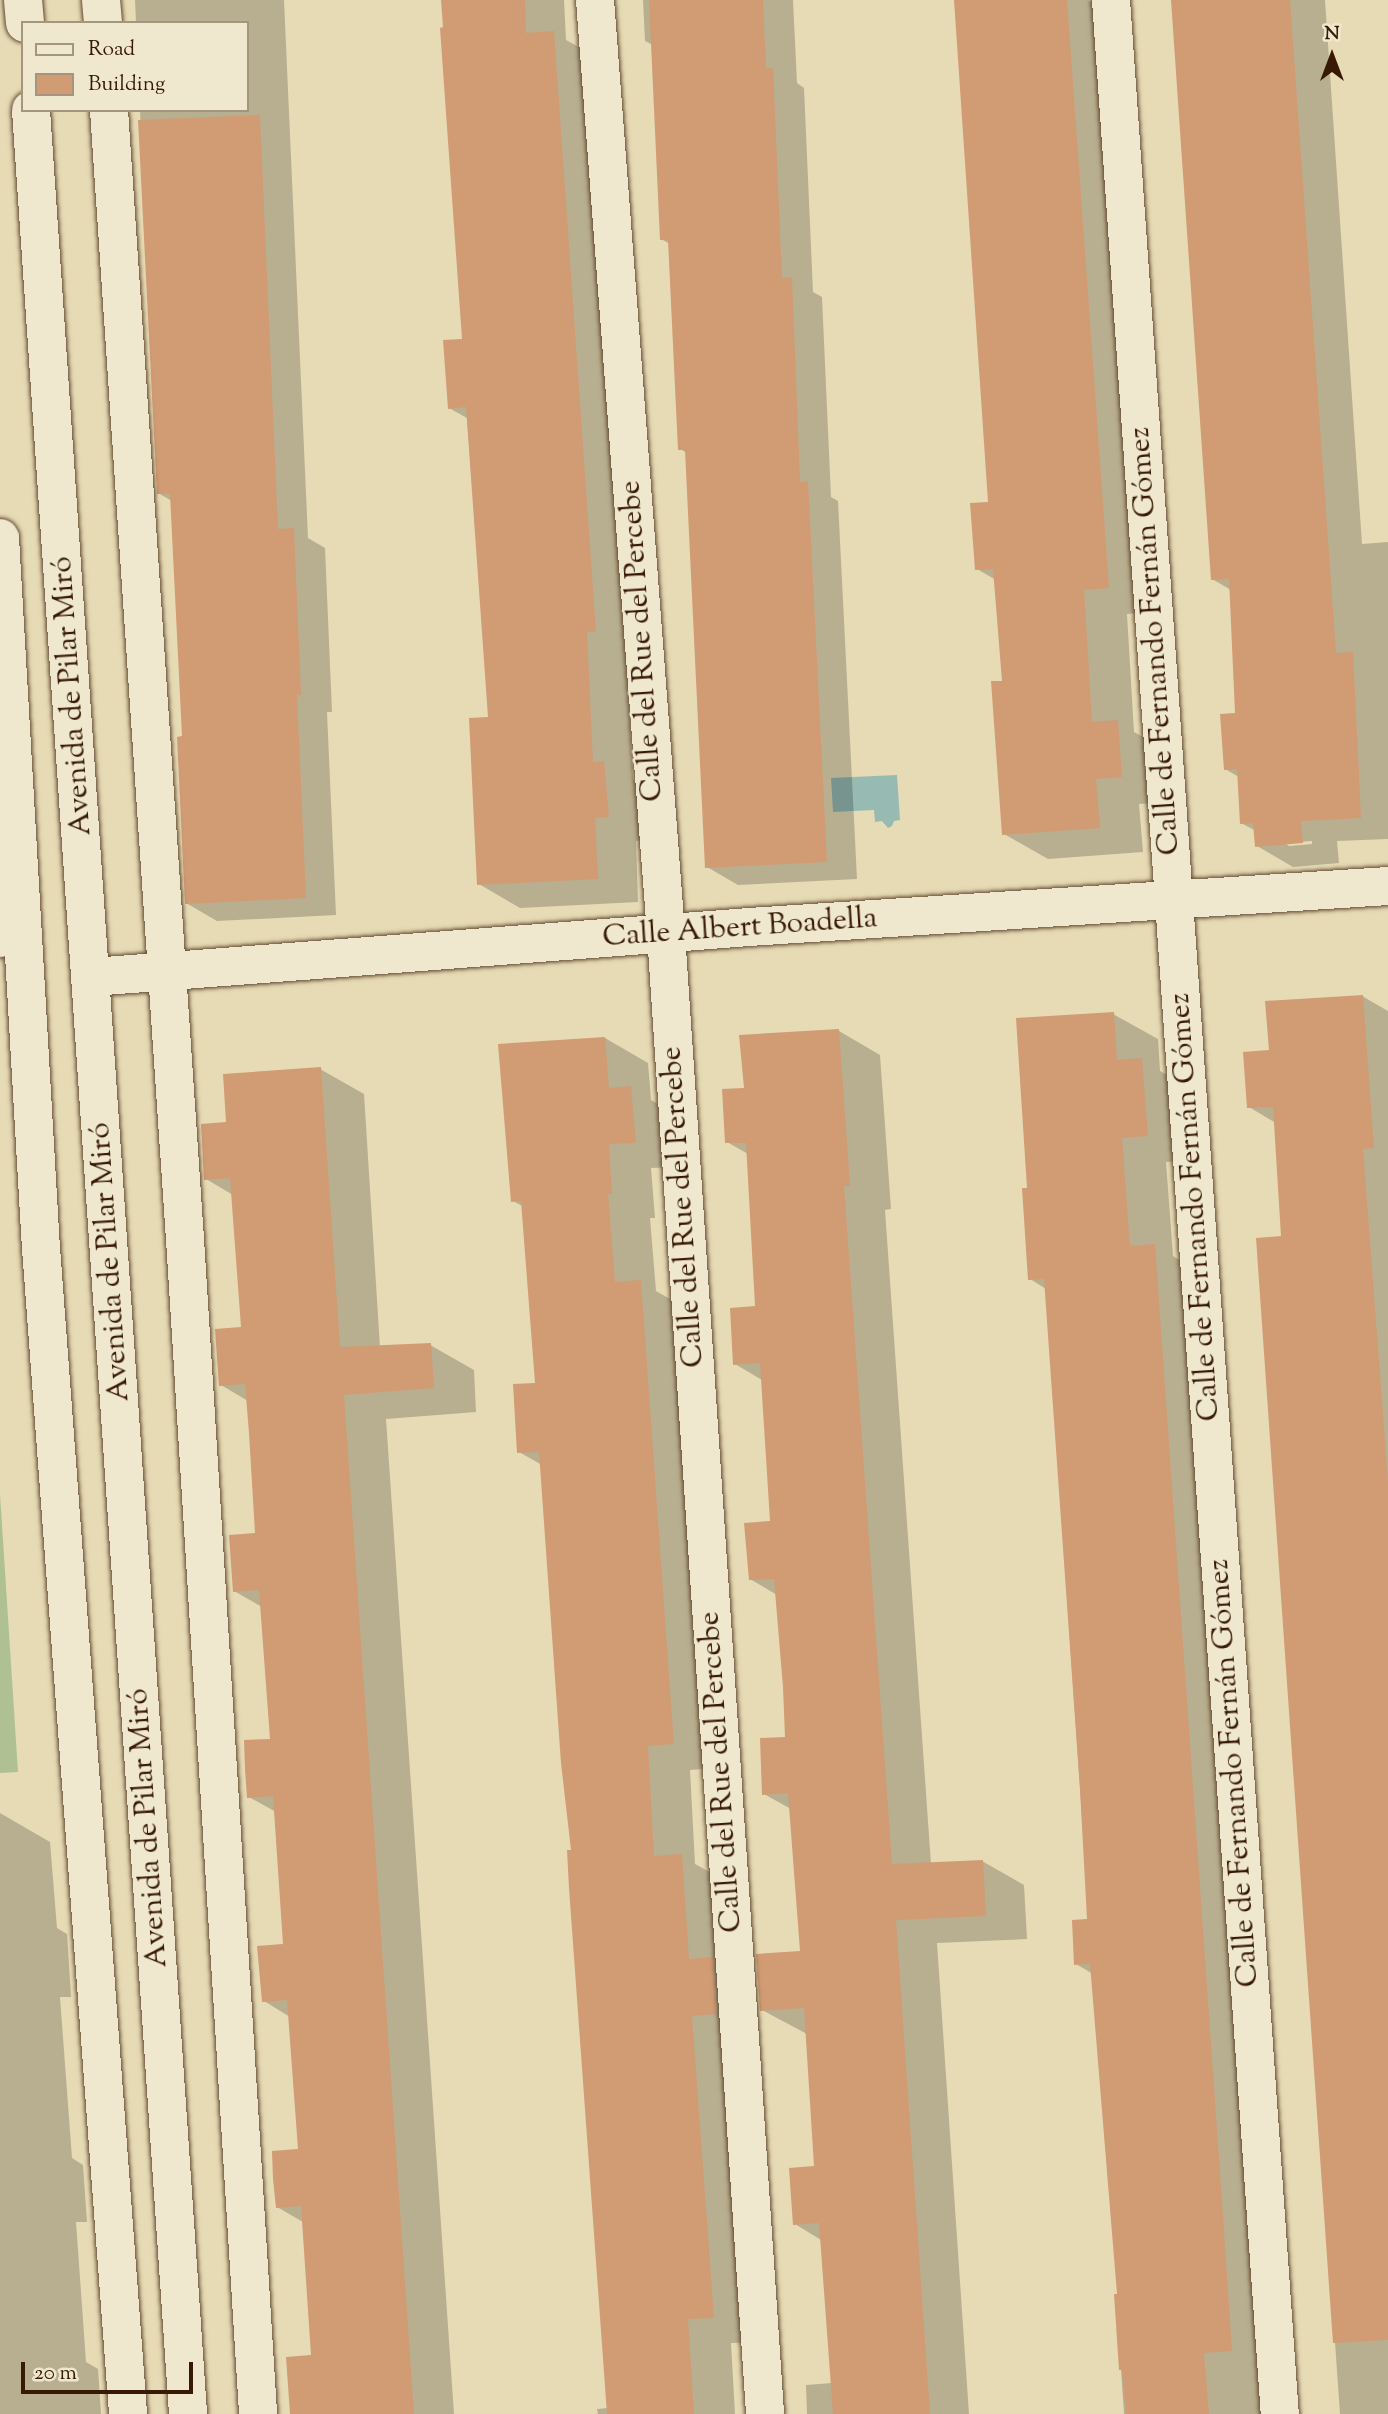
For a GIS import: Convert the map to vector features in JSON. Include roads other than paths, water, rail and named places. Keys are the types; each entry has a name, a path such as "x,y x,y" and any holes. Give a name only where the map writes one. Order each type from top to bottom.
{"street":[{"path":"23,0 25,21"},
{"path":"102,0 103,21"},
{"name":"Calle del Rue del Percebe","path":"595,0 666,934 765,2414"},
{"name":"Calle de Fernando Fernán Gómez","path":"1111,0 1280,2414"},
{"name":"Avenida de Pilar Miró","path":"31,112 188,2414"},
{"path":"109,112 167,972 258,2414"},
{"name":"Avenida de Pilar Miró","path":"0,538 41,1248 128,2414"},
{"path":"0,938 20,850"},
{"name":"Calle Albert Boadella","path":"92,976 666,934 1388,886"}],"water":[{"path":"897,775 900,820 894,821 892,826 888,828 882,821 875,822 874,810 833,812 831,778"}]}
